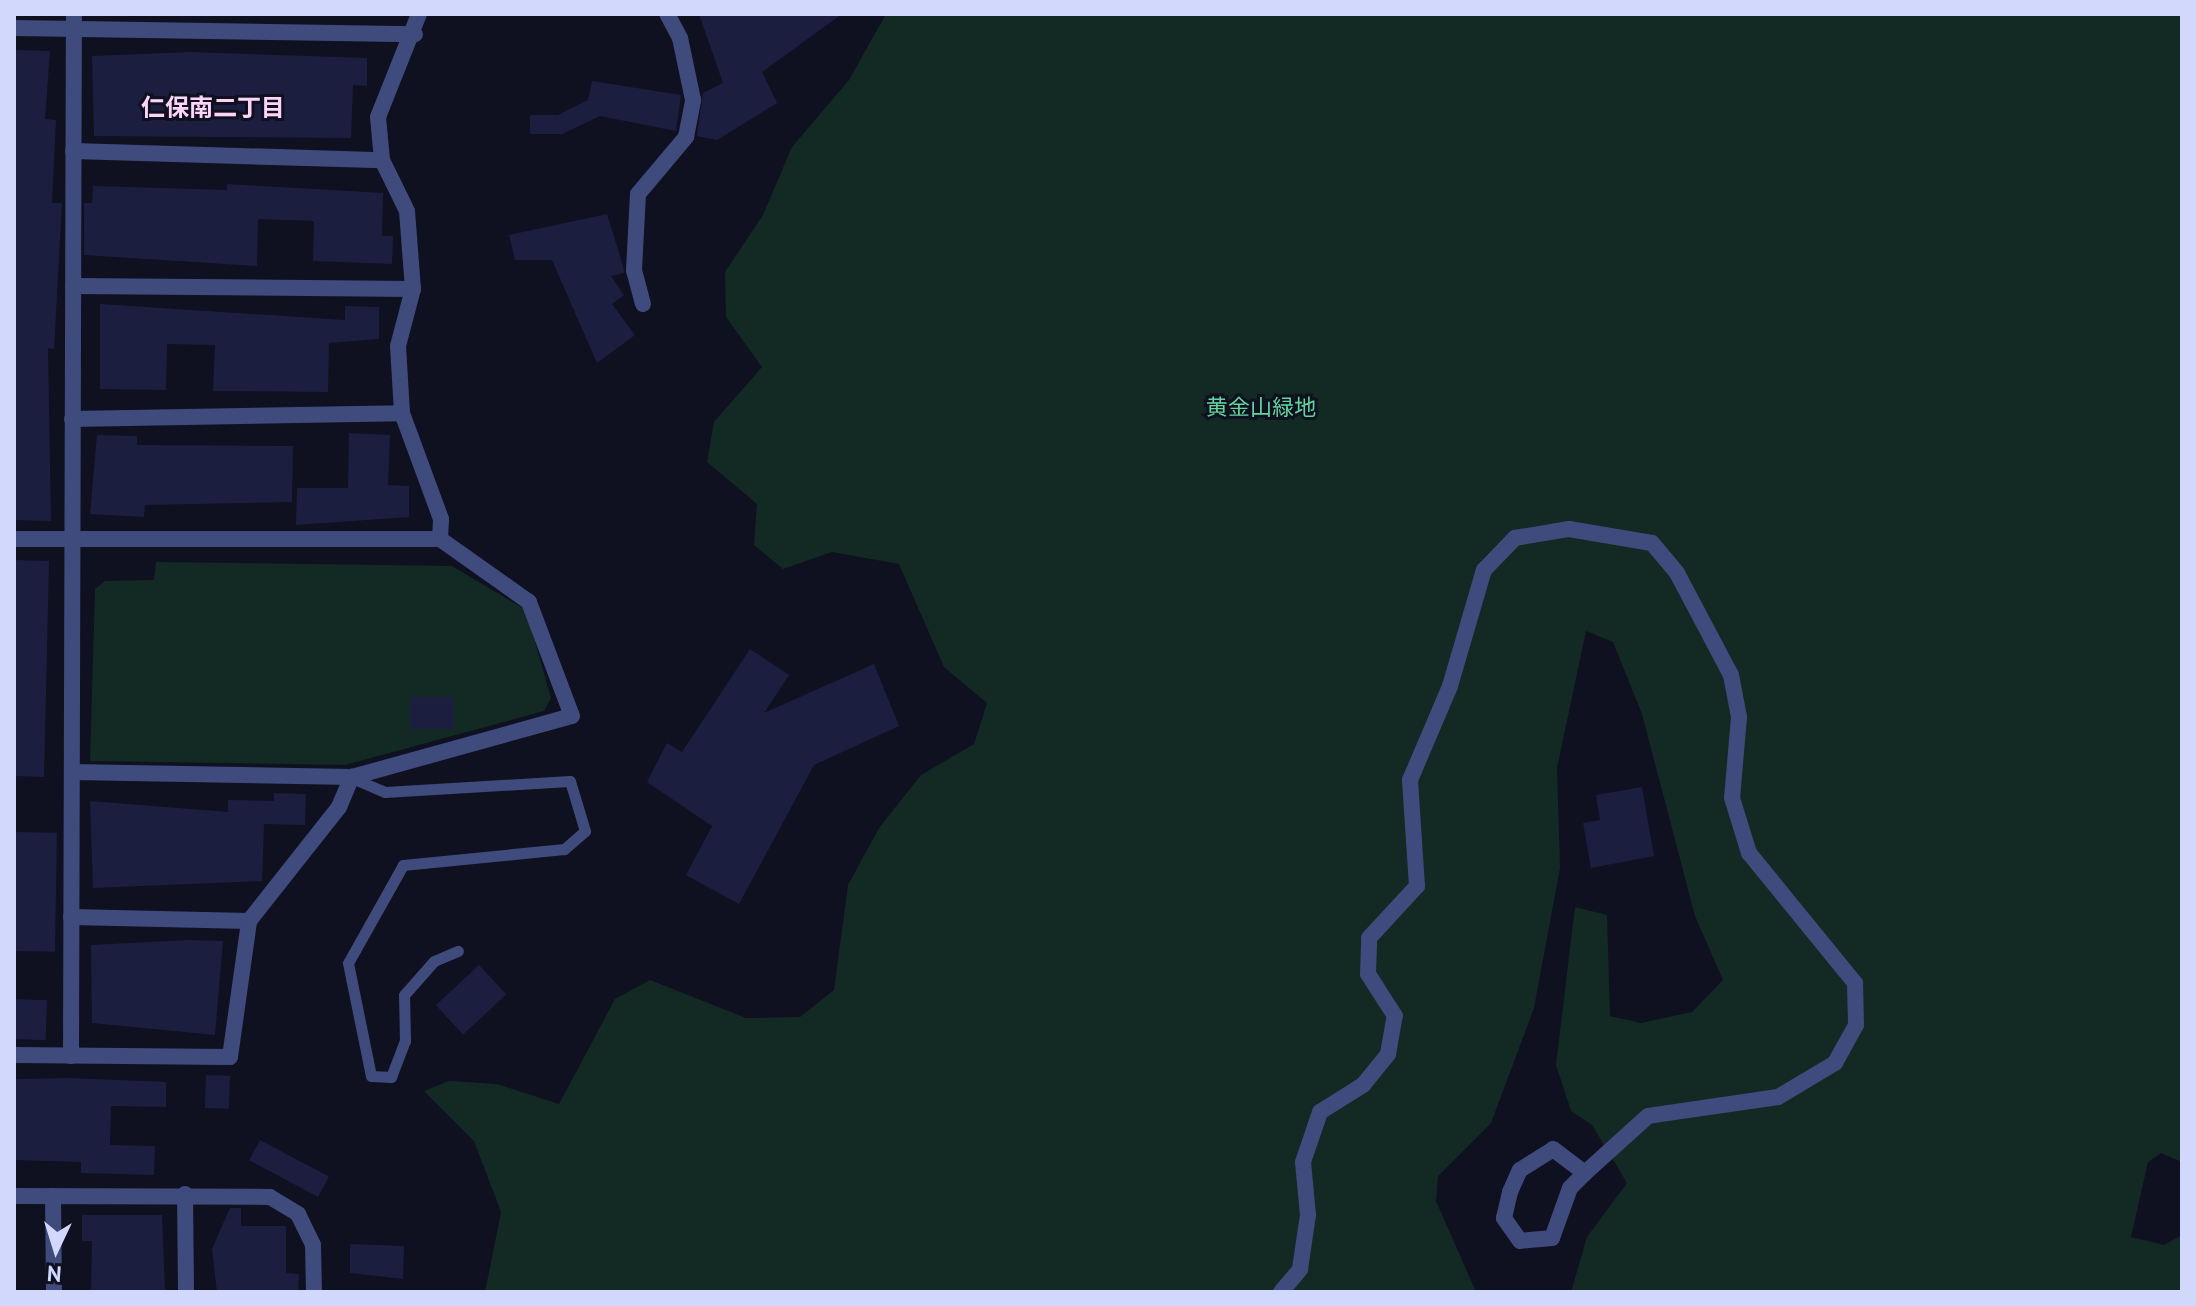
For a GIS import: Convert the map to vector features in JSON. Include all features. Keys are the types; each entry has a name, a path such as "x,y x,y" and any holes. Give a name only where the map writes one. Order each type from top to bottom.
{"street":[{"path":"419,14 415,34 378,117 382,160 407,211 413,289 398,346 402,413 441,519 440,539"},
{"path":"643,304 634,270 638,194 686,137 693,100 680,38 667,14"},
{"path":"14,28 74,21 415,34"},
{"path":"71,1056 74,21"},
{"path":"73,151 382,160"},
{"path":"73,286 413,289"},
{"path":"72,419 402,413"},
{"path":"1281,1292 1300,1269 1308,1215 1303,1162 1320,1112 1363,1085 1388,1054 1395,1016 1368,974 1369,938 1417,886 1410,780 1450,686 1484,570 1515,538 1569,529 1652,543 1677,573 1731,675 1739,717 1732,798 1749,853 1855,983 1856,1025 1835,1063 1778,1097 1648,1116 1570,1188 1552,1238 1536,1245 1510,1232 1505,1205 1520,1170 1553,1149 1585,1173"},
{"path":"14,539 440,539 529,602 572,716 352,777 72,772"},
{"path":"14,1055 230,1057 249,921 339,807 352,777"},
{"path":"71,917 249,921"},
{"path":"185,1194 186,1292"},
{"path":"14,1196 185,1194 270,1197 298,1214 313,1245 314,1292"},
{"path":"53,1196 54,1292"}],"lane":[{"path":"352,777 385,792 570,781 585,831 564,849 403,865 348,963 371,1076 391,1077 405,1041 404,995 434,961 458,951"}],"green space":[{"name":"黄金山緑地","path":"886,14 2182,14 2182,1162 2161,1153 2148,1162 2131,1237 2164,1245 2182,1235 2182,1292 1571,1292 1587,1237 1627,1183 1592,1125 1571,1111 1556,1065 1575,907 1607,915 1610,1016 1641,1023 1692,1012 1723,980 1695,916 1642,714 1613,642 1586,631 1557,768 1560,868 1534,1008 1491,1123 1438,1176 1436,1201 1476,1292 485,1292 501,1212 474,1141 424,1091 449,1081 497,1084 559,1104 615,999 650,980 746,1018 800,1017 834,990 848,885 879,828 921,775 974,744 987,703 944,667 899,564 832,552 783,569 754,545 757,504 707,462 714,422 762,367 726,317 725,272 763,215 792,147 849,80"},
{"path":"156,562 452,566 526,610 551,698 544,711 345,765 90,761 95,589 105,581 154,580"}],"building":[{"path":"699,14 842,14 762,72 777,103 717,140 697,136 703,93 723,83"},
{"path":"15,50 50,51 45,119 56,120 52,203 62,203 54,349 48,348 51,521 14,520"},
{"path":"190,52 367,58 367,86 353,85 351,138 94,136 92,56"},
{"path":"592,81 681,95 676,131 600,116 562,134 530,134 530,115 558,115 588,100"},
{"path":"227,184 383,193 382,236 393,236 392,264 313,261 314,221 258,219 257,266 84,255 84,203 92,203 93,186 227,190"},
{"path":"607,214 624,273 611,276 624,295 612,304 635,335 597,363 552,260 515,260 509,235"},
{"path":"100,304 345,320 345,306 379,307 379,339 329,343 328,392 213,391 215,345 167,344 166,390 100,389"},
{"path":"349,433 390,435 388,485 409,486 409,517 296,525 297,488 348,488"},
{"path":"97,435 137,436 137,445 293,446 292,502 145,505 144,517 90,514"},
{"path":"14,560 49,561 44,777 14,776"},
{"path":"750,649 789,675 764,713 874,664 899,726 814,765 739,904 686,875 712,826 647,782 667,743 682,752"},
{"path":"410,697 454,697 454,729 410,729"},
{"path":"1642,787 1654,856 1591,868 1583,823 1600,820 1596,795"},
{"path":"274,793 306,794 305,825 264,824 262,881 93,888 90,801 228,812 228,800 274,801"},
{"path":"14,832 57,833 55,952 14,951"},
{"path":"223,941 215,1035 92,1023 91,945"},
{"path":"479,965 506,994 463,1034 436,1005"},
{"path":"14,999 47,1000 46,1040 14,1039"},
{"path":"206,1075 230,1076 229,1109 205,1108"},
{"path":"14,1079 166,1082 166,1107 111,1106 110,1145 155,1146 154,1175 81,1173 81,1162 14,1160"},
{"path":"260,1140 329,1177 318,1197 249,1160"},
{"path":"230,1208 241,1208 241,1226 286,1226 286,1273 299,1274 298,1292 217,1292 212,1249"},
{"path":"82,1215 162,1215 165,1292 91,1292 92,1241 82,1241"},
{"path":"350,1244 404,1246 403,1279 350,1273"}],"district":[{"name":"仁保南二丁目","path":"213,108"}]}
